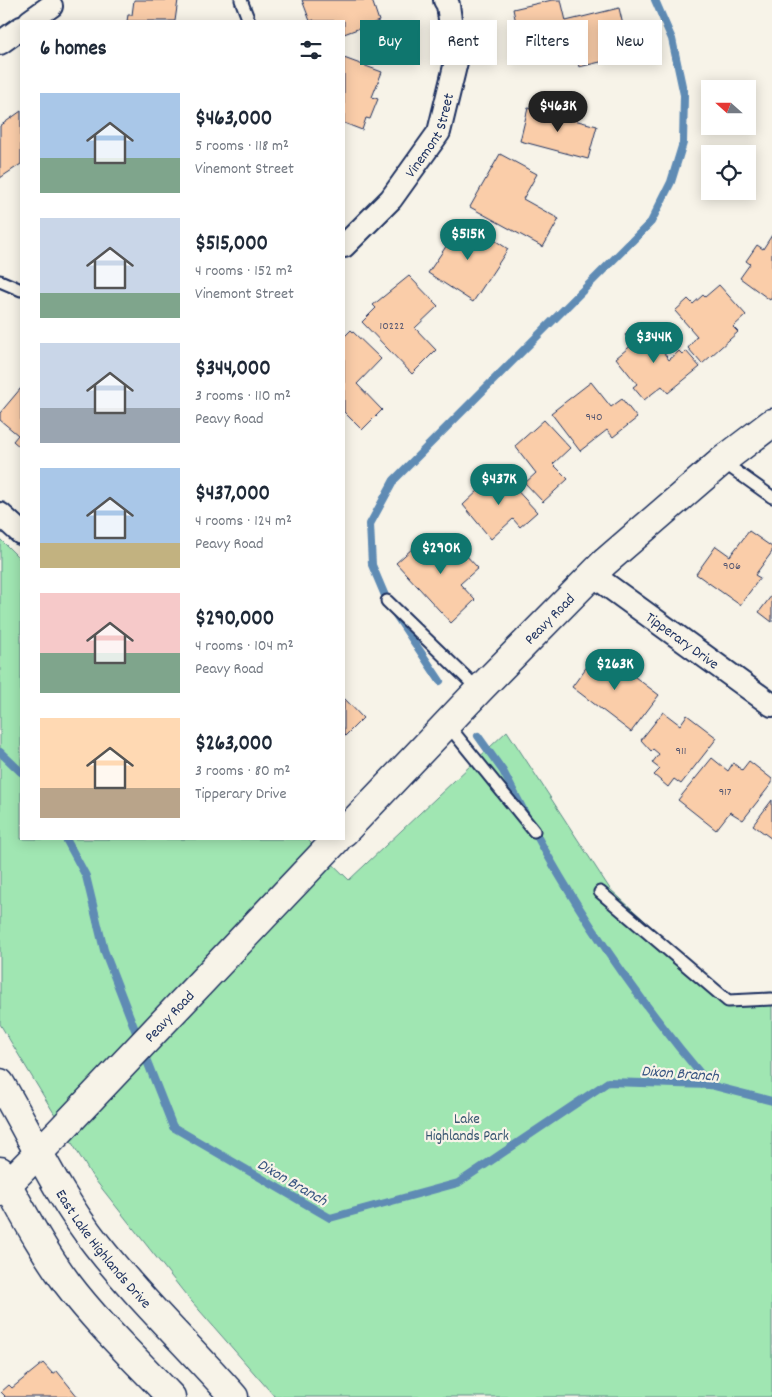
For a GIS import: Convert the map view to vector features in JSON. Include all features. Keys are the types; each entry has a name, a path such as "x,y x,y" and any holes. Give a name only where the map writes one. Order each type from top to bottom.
{"street":[{"name":"Vinemont Street","path":"345,245 392,199 439,132 456,62 446,0"},
{"path":"31,20 51,6"},
{"path":"0,43 20,29"},
{"name":"Peavy Road","path":"345,831 479,690 593,575 722,461 772,423"},
{"path":"0,514 20,532"},
{"name":"Tipperary Drive","path":"593,575 772,705"},
{"name":"Peavy Road","path":"2,1182 39,1152 337,840"},
{"name":"East Lake Highlands Drive","path":"0,1083 54,1182 96,1244 121,1274 234,1397"},
{"path":"2,1182 42,1246 68,1283 98,1320 170,1397"}],"lane":[{"path":"241,0 249,20"},
{"path":"0,281 20,290"},
{"path":"722,461 772,497"},
{"path":"387,601 479,690"},
{"path":"447,724 534,831"},
{"path":"600,892 728,1001 772,999"}],"green space":[{"name":"Lake Highlands Park","path":"0,539 20,559 20,840 308,840 349,880 507,731 610,889 726,995 772,992 772,1397 275,1397 186,1295 92,1176 0,1024"}],"building":[{"path":"134,0 178,0 175,20 127,20 128,15 132,15"},
{"path":"302,0 372,0 379,20 360,20 360,28 345,34 345,20 310,20"},
{"path":"552,0 561,0 566,20 515,20 513,9"},
{"path":"619,8 622,20 598,20 598,63 588,65 588,20 570,20"},
{"path":"345,58 382,72 372,97 378,99 370,119 366,118 362,130 345,123"},
{"path":"528,108 597,126 588,159 520,141"},
{"path":"20,112 20,165 0,178 0,126"},
{"path":"500,154 537,174 523,199 559,219 543,247 470,207"},
{"path":"464,220 508,249 473,302 428,273"},
{"path":"772,235 772,297 770,300 740,278 750,264 746,261 757,245 763,249"},
{"path":"409,276 438,306 415,328 436,350 412,374 362,322 376,308 373,305"},
{"path":"719,285 746,315 733,327 738,332 702,364 688,348 697,336 675,311 688,299 693,304"},
{"path":"638,324 645,333 648,331 669,360 679,351 682,354 686,351 700,367 668,393 662,386 644,400 633,387 637,384 616,358 633,344 625,335"},
{"path":"351,330 381,359 357,384 382,410 362,430 345,413 345,336"},
{"path":"591,382 611,407 622,399 637,418 613,437 607,430 580,451 551,413"},
{"path":"20,389 20,447 13,441 18,435 0,420 0,413"},
{"path":"544,420 570,448 553,464 568,479 543,502 525,483 536,473 515,446"},
{"path":"499,471 537,512 520,527 513,519 491,539 463,505"},
{"path":"749,531 772,547 772,552 755,575 760,578 740,605 696,574 716,546 730,556"},
{"path":"446,534 478,568 460,584 475,600 451,623 396,563 421,541 428,548"},
{"path":"772,595 772,622 759,612"},
{"path":"599,650 659,695 631,732 572,687"},
{"path":"345,699 363,718 345,736"},
{"path":"663,712 680,725 687,715 717,738 681,784 674,779 668,787 654,775 660,769 652,763 659,754 653,749 651,751 641,740"},
{"path":"712,758 728,771 733,763 742,770 749,761 772,779 772,783 743,820 730,812 716,830 678,800"},
{"path":"772,800 772,839 753,825"},
{"path":"43,1363 53,1374 57,1371 78,1397 4,1397 1,1392 9,1385 12,1388"}],"waterway":[{"path":"389,605 372,565 370,524 394,480 651,222 671,182 683,143 684,95 672,39 655,0"},
{"path":"396,615 440,681"},
{"path":"478,736 503,771 526,815"},
{"name":"Dixon Branch","path":"0,752 20,771"},
{"path":"532,827 571,895 614,961 710,1085"},
{"name":"Dixon Branch","path":"67,840 86,876 104,950 139,1040"},
{"name":"Dixon Branch","path":"143,1051 173,1127 330,1218 458,1183 608,1082 710,1085 772,1101"}]}
